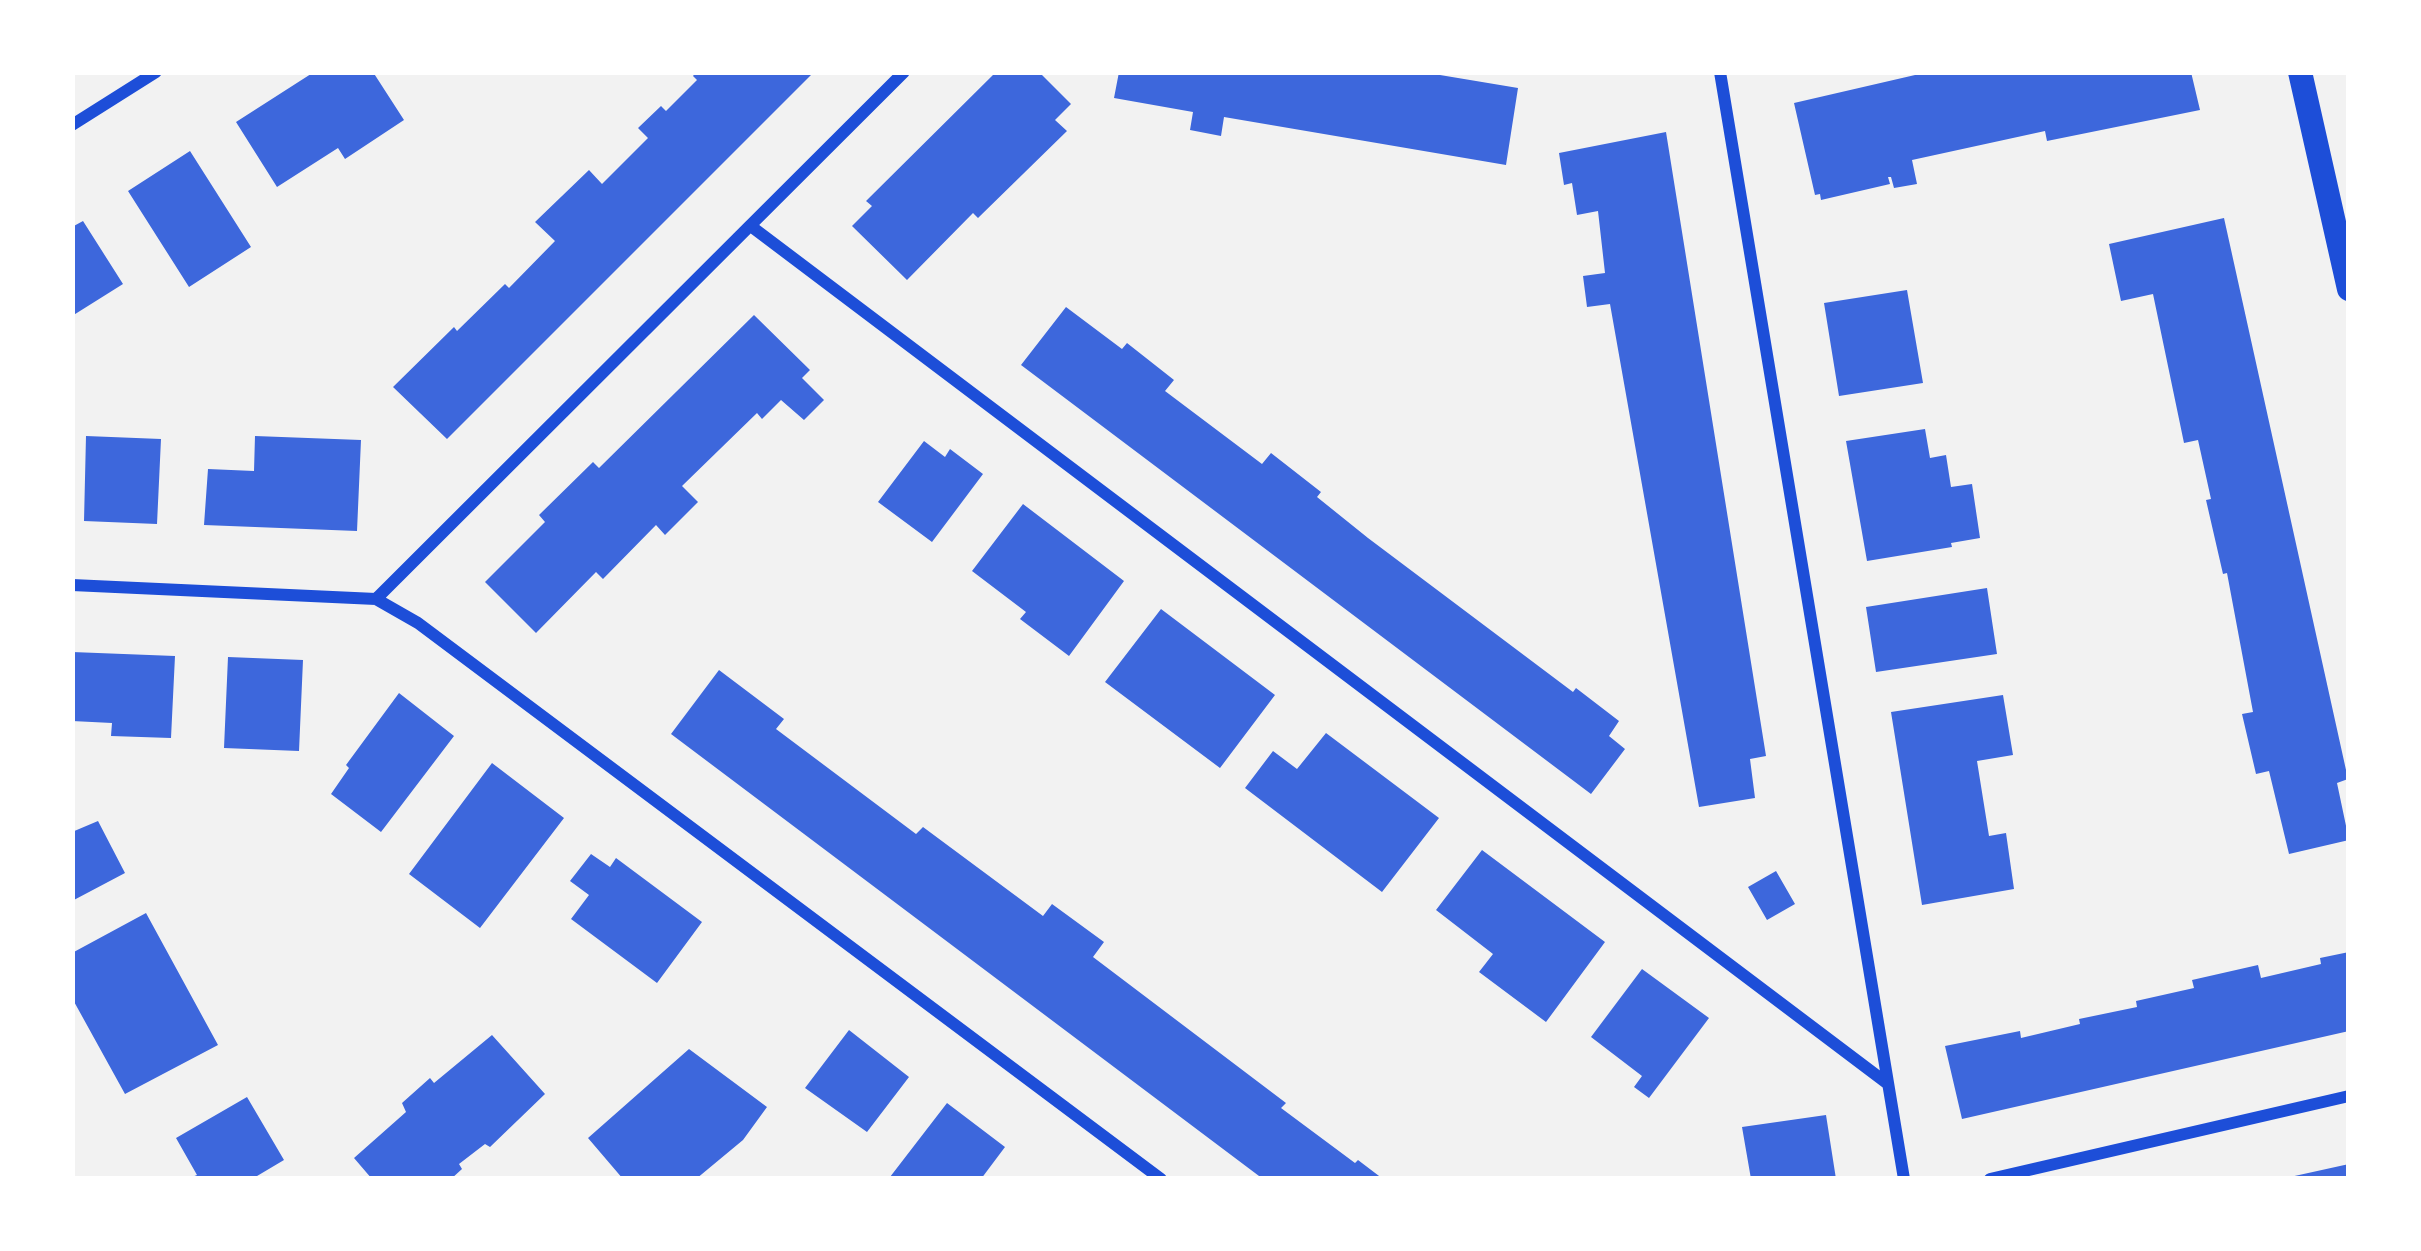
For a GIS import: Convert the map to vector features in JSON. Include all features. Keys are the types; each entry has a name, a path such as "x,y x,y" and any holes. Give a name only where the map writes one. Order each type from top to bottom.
{"main road":[{"path":"2300,72 2349,289"}],"street":[{"path":"72,125 156,72"},
{"path":"376,599 904,72"},
{"path":"1720,72 1904,1179"},
{"path":"752,227 1888,1084"},
{"path":"72,586 376,599 437,637 1161,1179"},
{"path":"1990,1179 2349,1096"}],"building":[{"path":"314,72 373,72 404,120 345,159 338,148 277,187 236,122"},
{"path":"696,72 814,72 447,439 393,387 454,327 457,331 505,284 509,288 555,241 535,222 589,170 602,184 648,138 638,128 661,106 666,111 697,80"},
{"path":"996,72 1039,72 1071,104 1055,120 1067,131 978,218 973,213 907,280 852,226 872,206 866,201"},
{"path":"1119,72 1422,72 1518,88 1506,165 1224,117 1221,136 1190,130 1193,112 1114,98"},
{"path":"1928,72 2191,72 2200,110 2047,141 2045,131 1912,160 1917,184 1894,188 1888,177 1890,184 1821,200 1820,194 1815,195 1794,103"},
{"path":"1666,132 1766,756 1750,759 1755,798 1699,807 1610,304 1587,307 1583,276 1605,273 1598,211 1577,215 1572,183 1564,185 1559,153"},
{"path":"190,151 251,247 189,287 128,191"},
{"path":"2224,218 2348,779 2337,783 2349,840 2289,854 2269,771 2256,774 2242,714 2253,712 2227,573 2223,574 2206,500 2211,499 2198,440 2184,443 2153,294 2121,301 2109,244"},
{"path":"83,221 123,284 72,316 72,227"},
{"path":"1907,290 1923,383 1839,396 1824,303"},
{"path":"1066,307 1122,349 1127,343 1174,380 1165,391 1262,464 1271,453 1321,492 1317,497 1368,538 1573,692 1576,688 1619,721 1609,736 1625,749 1591,794 1021,365"},
{"path":"754,315 810,370 802,378 824,400 804,420 781,400 762,419 757,413 682,486 698,502 665,535 656,525 603,579 596,572 536,633 485,582 545,522 539,515 593,462 599,468"},
{"path":"1925,429 1930,458 1946,455 1951,487 1972,484 1980,538 1867,561 1846,441"},
{"path":"86,436 161,439 157,524 84,521"},
{"path":"255,436 361,440 357,531 204,525 208,469 254,471"},
{"path":"924,441 945,457 950,449 983,474 932,542 878,502"},
{"path":"1023,504 1124,581 1069,656 1020,619 1026,612 972,571"},
{"path":"1987,588 1997,654 1876,672 1866,607"},
{"path":"1161,609 1275,695 1220,768 1105,682"},
{"path":"72,652 175,656 171,738 111,736 112,723 72,721"},
{"path":"228,657 303,660 299,751 224,748"},
{"path":"719,670 784,719 776,729 916,834 923,827 1043,916 1052,904 1104,942 1093,957 1286,1103 1281,1108 1383,1179 1263,1179 671,734"},
{"path":"399,693 454,736 381,832 331,794 349,768 346,765"},
{"path":"2003,695 2013,755 1977,761 1989,836 2006,833 2014,889 1922,905 1891,712"},
{"path":"1326,733 1439,818 1382,892 1245,788 1273,751 1297,769"},
{"path":"492,763 564,818 480,928 409,874"},
{"path":"98,821 125,873 72,901 72,832"},
{"path":"1482,850 1605,942 1546,1022 1479,972 1493,954 1436,910"},
{"path":"591,854 610,867 616,858 702,922 657,983 571,919 589,895 570,881"},
{"path":"1776,871 1795,904 1767,920 1748,887"},
{"path":"146,913 218,1045 125,1094 72,998 72,953"},
{"path":"2349,952 2349,1031 1962,1119 1945,1046 2020,1031 2021,1038 2137,1007 2136,1001 2194,988 2192,980 2258,965 2261,978"},
{"path":"1642,969 1709,1018 1649,1098 1634,1087 1642,1076 1591,1037"},
{"path":"849,1030 909,1077 867,1132 805,1088"},
{"path":"492,1035 545,1094 490,1147 485,1144 459,1164 462,1169 451,1179 372,1179 354,1158 406,1112 402,1103 430,1078 434,1083"},
{"path":"689,1049 767,1107 743,1140 696,1179 623,1179 588,1138"},
{"path":"247,1097 284,1160 252,1179 187,1179 197,1175 176,1138"},
{"path":"947,1103 1005,1147 981,1179 890,1177"},
{"path":"1826,1115 1836,1179 1751,1179 1742,1127"},
{"path":"2349,1164 2349,1179 2290,1177"}]}
